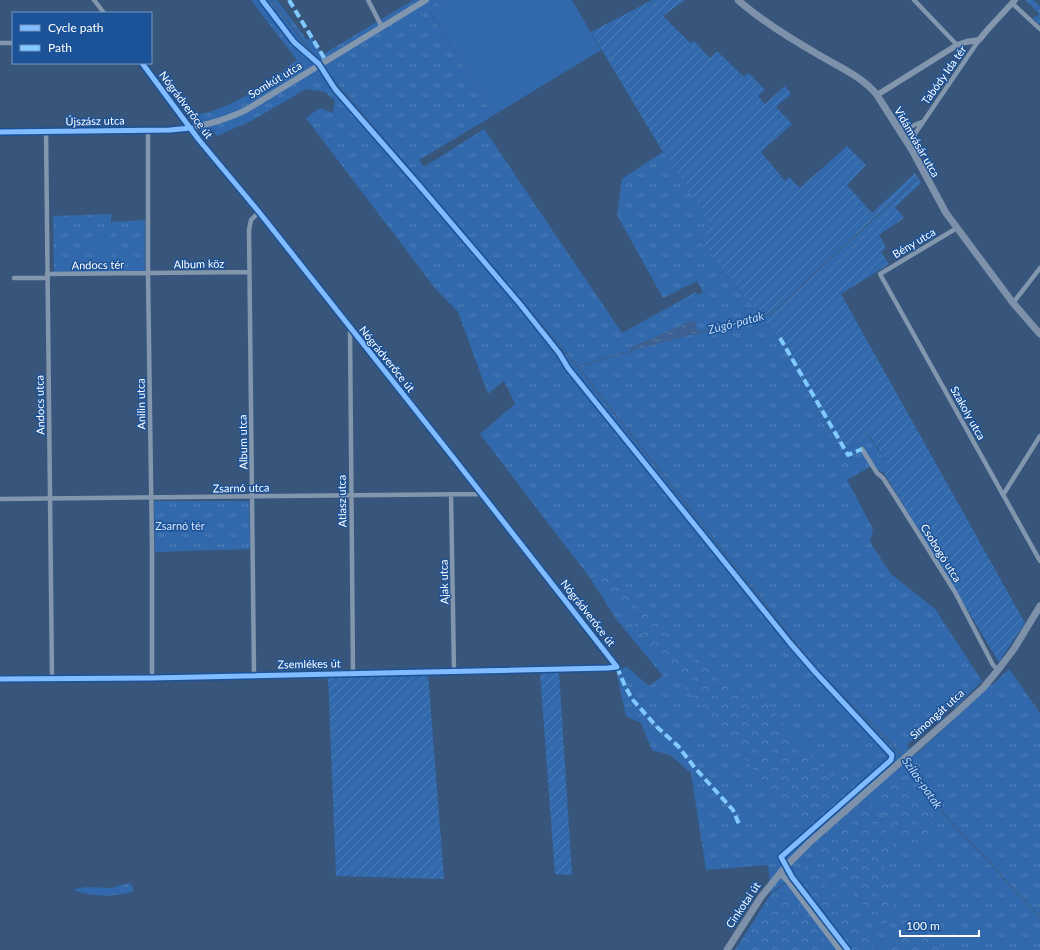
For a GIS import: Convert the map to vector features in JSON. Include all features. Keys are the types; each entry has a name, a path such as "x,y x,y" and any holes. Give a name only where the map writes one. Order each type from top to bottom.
{"main road":[{"name":"Vidámvásár utca","path":"738,0 788,37 871,87 908,144 939,202 1013,303 1040,334"},
{"name":"Simongát utca","path":"780,873 810,842 983,688 1014,649 1040,606"},
{"name":"Cinkotai út","path":"727,950 761,897 780,873"}],"street":[{"path":"94,0 103,12"},
{"path":"368,0 382,27"},
{"name":"Somkút utca","path":"191,128 218,122 231,117 324,63 426,0"},
{"path":"914,0 957,45"},
{"path":"877,95 957,45 979,40 1013,2 1040,29"},
{"name":"Tabódy Ida tér","path":"908,144 979,40"},
{"path":"0,43 12,43"},
{"name":"Nógrádverőce út","path":"143,64 202,143 259,212 617,667"},
{"name":"Tabódy Ida tér","path":"897,128 912,126 923,121"},
{"name":"Újszász utca","path":"0,132 191,128"},
{"name":"Anilin utca","path":"148,130 152,678"},
{"name":"Andocs utca","path":"46,131 52,678"},
{"name":"Album utca","path":"254,675 249,230 251,220 259,212"},
{"name":"Bény utca","path":"880,274 957,228"},
{"path":"1013,303 1040,268"},
{"name":"Album köz","path":"148,274 249,272"},
{"name":"Andocs tér","path":"48,276 148,274"},
{"name":"Szakoly utca","path":"880,274 1040,561"},
{"path":"14,278 48,276"},
{"name":"Atlasz utca","path":"350,328 353,674"},
{"path":"1003,495 1040,436"},
{"name":"Csobogó utca","path":"862,449 877,473 883,478 956,592 993,665 998,670"},
{"name":"Ajak utca","path":"451,494 454,670"},
{"name":"Zsarnó utca","path":"0,499 482,494"},
{"name":"Zsemlékes út","path":"0,679 152,678 617,667"},
{"path":"780,873 788,881 840,950"}],"green space":[{"path":"251,0 277,0 307,40 312,37 322,55 413,0 447,0 429,11 494,115 419,160 424,167 484,129 622,333 696,292 697,295 703,292 697,281 663,298 617,215 622,179 663,152 713,226 700,241 777,336 840,451 869,436 889,467 884,473 871,466 847,480 873,529 870,542 891,574 935,609 982,681 955,708 951,704 907,745 915,755 989,685 992,685 1009,669 1040,713 1040,950 736,950 777,890 794,877 774,890 771,894 768,865 706,870 691,773 670,755 652,750 641,723 626,716 616,670 627,667 649,686 663,676 617,620 590,578 480,434 515,404 504,381 488,394 458,312 434,287 306,118 320,108 333,113 335,101 325,92 306,89 251,121 217,136 213,130 202,134 188,115 209,112 235,102 278,75 297,60","holes":["595,577 806,828 816,846"]},
{"path":"447,0 572,0 601,50 494,115 429,10"},
{"path":"652,0 685,0 663,16 690,43 694,41 710,58 717,51 744,77 749,73 765,90 758,96 765,104 785,86 791,94 776,107 792,124 761,152 785,181 789,177 800,188 847,146 866,165 847,185 872,213 915,173 921,183 895,207 904,218 879,235 886,248 881,252 889,264 841,294 1025,623 999,662 884,473 889,467 870,436 840,451 777,336 700,241 712,226 663,152 591,32"},
{"path":"1025,0 1034,0 1040,6 1040,25 1033,19 1035,16 1038,17 1039,13"},
{"path":"111,214 111,222 145,220 145,272 54,272 53,216"},
{"path":"92,235 111,236 110,267 92,267"},
{"name":"Zsarnó tér","path":"154,501 249,501 250,549 155,552"},
{"path":"604,570 657,621 677,656 689,666 700,655 736,684 759,695 830,778 849,767 894,846 883,865 894,908 883,931 806,833 595,577"},
{"path":"559,672 572,875 555,874 540,673"},
{"path":"428,674 444,879 336,876 328,675"},
{"path":"904,768 914,780 907,787 914,800 927,806 933,824 933,836 923,849 911,846 899,836 872,796"},
{"path":"809,864 874,947 872,950 852,950 794,876"},
{"path":"129,883 133,887 133,892 117,895 104,896 75,891 74,889 88,887 111,888"},
{"path":"777,889 785,889 789,893 832,950 735,950 771,894"},
{"path":"904,918 947,950 891,950 889,947"}],"water":[{"path":"694,320 699,333 631,351 629,348"}],"waterway":[{"name":"Szilas-patak","path":"271,0 320,63"},
{"name":"Szilas-patak","path":"322,66 577,366 818,671 903,756"},
{"name":"Zúgó-patak","path":"697,333 771,314 918,178"},
{"name":"Zúgó-patak","path":"578,366 632,351"},
{"name":"Szilas-patak","path":"908,759 945,815 1040,917"}],"marked path":[{"path":"289,0 326,61"},
{"path":"780,338 848,455 862,449"},
{"path":"617,667 632,699 657,727 678,746 695,768 733,810 739,824"}],"cycle path":[{"path":"262,0 294,42 319,64 335,89 520,304 559,353 568,368 790,643 892,755 891,760 781,857 792,877 848,950"},
{"path":"0,679 152,678 617,667 259,212 199,140 143,64"},
{"path":"0,132 170,130 191,128"}]}
